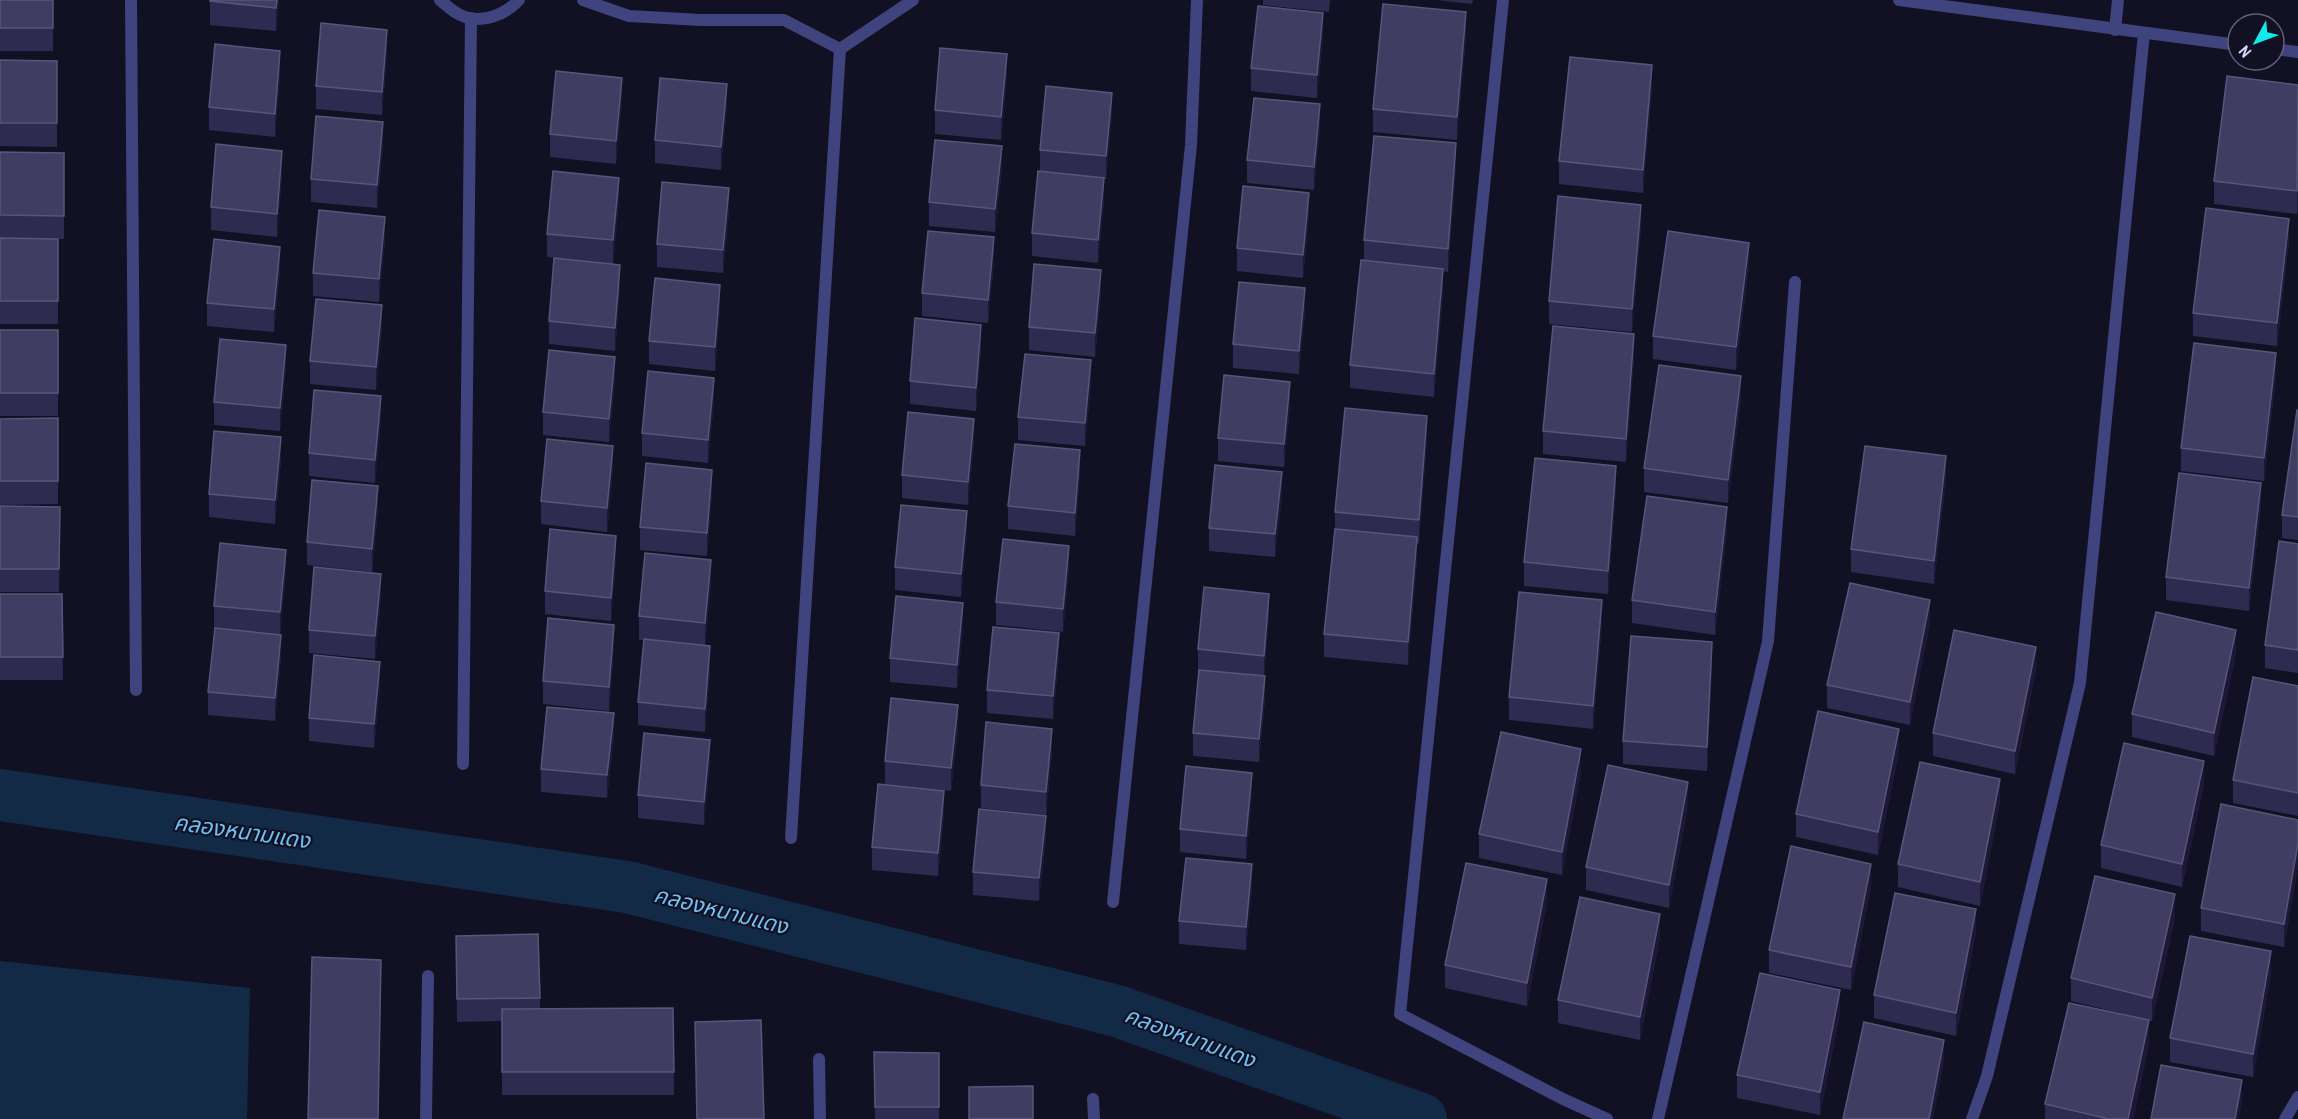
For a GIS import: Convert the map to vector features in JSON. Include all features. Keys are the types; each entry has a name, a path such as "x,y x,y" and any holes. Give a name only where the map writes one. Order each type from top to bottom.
{"street":[{"path":"131,0 136,690"},
{"path":"440,0 455,13 471,18 486,19 500,15 519,0"},
{"path":"583,0 629,16 700,21 784,20 840,49"},
{"path":"840,49 913,0"},
{"path":"1113,902 1191,145 1197,0"},
{"path":"1503,0 1400,1014 1563,1099 1607,1119"},
{"path":"1899,0 2226,43"},
{"path":"2115,30 2118,0"},
{"path":"463,764 471,18"},
{"path":"1972,1119 1987,1076 2080,683 2144,33"},
{"path":"791,838 840,49"},
{"path":"1658,1119 1768,641 1795,282"},
{"path":"426,1119 428,976"},
{"path":"819,1059 820,1119"},
{"path":"2285,1119 2298,1097"},
{"path":"1093,1099 1094,1119"}],"water":[{"path":"0,961 250,988 247,1119 0,1119"}],"building":[{"path":"0,0 53,0 53,28 0,28"},
{"path":"210,0 277,0 276,8"},
{"path":"1383,4 1466,12 1457,117 1373,109"},
{"path":"1258,6 1323,13 1317,75 1251,68"},
{"path":"321,23 387,30 382,92 316,86"},
{"path":"215,44 280,51 275,114 209,107"},
{"path":"940,48 1007,54 1001,117 935,110"},
{"path":"1570,57 1652,65 1643,170 1559,161"},
{"path":"0,60 57,61 57,123 0,123"},
{"path":"556,71 622,78 616,141 550,134"},
{"path":"2227,76 2298,85 2297,191 2214,181"},
{"path":"660,78 727,84 721,147 655,140"},
{"path":"1046,86 1112,93 1106,156 1040,150"},
{"path":"1254,98 1320,104 1314,167 1247,160"},
{"path":"316,116 383,122 377,185 311,179"},
{"path":"1374,136 1456,143 1448,249 1364,240"},
{"path":"935,140 1002,146 995,209 929,202"},
{"path":"216,144 282,151 277,214 211,207"},
{"path":"0,152 64,153 64,216 0,215"},
{"path":"553,171 619,178 613,240 547,234"},
{"path":"1038,171 1104,178 1098,240 1032,233"},
{"path":"662,182 729,188 723,250 657,244"},
{"path":"1243,186 1309,193 1303,255 1237,248"},
{"path":"1558,196 1641,205 1632,309 1549,301"},
{"path":"2206,208 2289,219 2277,323 2193,313"},
{"path":"319,210 385,217 379,279 313,273"},
{"path":"928,231 994,237 988,300 922,293"},
{"path":"1668,231 1749,243 1736,347 1653,336"},
{"path":"0,238 58,239 58,301 0,301"},
{"path":"214,239 280,247 274,309 207,303"},
{"path":"554,258 620,265 615,328 549,321"},
{"path":"1361,260 1443,269 1434,374 1350,365"},
{"path":"1034,264 1101,270 1095,333 1029,327"},
{"path":"655,278 720,285 715,347 649,341"},
{"path":"1239,282 1305,288 1299,351 1233,344"},
{"path":"316,299 382,305 376,367 310,361"},
{"path":"915,318 981,325 976,388 910,381"},
{"path":"1553,326 1634,334 1626,439 1543,431"},
{"path":"0,330 58,330 58,393 0,393"},
{"path":"220,339 286,345 280,408 214,402"},
{"path":"2194,343 2276,353 2264,458 2181,448"},
{"path":"549,350 615,357 609,419 543,412"},
{"path":"1025,354 1091,360 1085,423 1018,417"},
{"path":"1659,365 1741,376 1728,480 1644,468"},
{"path":"648,371 714,378 708,440 642,433"},
{"path":"1224,375 1290,382 1284,444 1218,438"},
{"path":"314,390 381,396 375,460 309,453"},
{"path":"1345,408 1427,416 1419,520 1335,512"},
{"path":"2298,411 2298,517 2282,515"},
{"path":"908,412 974,419 968,482 902,475"},
{"path":"58,418 58,481 0,481 0,419"},
{"path":"214,431 281,437 275,500 209,494"},
{"path":"547,439 613,446 607,508 541,501"},
{"path":"1015,444 1080,450 1075,513 1008,506"},
{"path":"1865,446 1946,456 1934,561 1851,549"},
{"path":"1535,458 1616,466 1608,571 1524,562"},
{"path":"646,463 712,470 707,533 640,527"},
{"path":"1215,465 1282,472 1275,534 1209,528"},
{"path":"2179,473 2261,483 2249,588 2166,577"},
{"path":"312,480 378,486 372,549 307,542"},
{"path":"1647,496 1727,507 1715,612 1632,600"},
{"path":"901,505 967,511 961,574 895,567"},
{"path":"0,506 60,507 59,569 0,569"},
{"path":"550,529 616,536 611,598 545,591"},
{"path":"1335,529 1417,537 1408,642 1324,634"},
{"path":"1003,539 1069,546 1063,609 996,602"},
{"path":"2279,541 2298,544 2298,650 2265,645"},
{"path":"220,543 286,550 280,612 214,606"},
{"path":"645,553 711,560 705,623 639,616"},
{"path":"314,567 381,574 375,636 309,630"},
{"path":"1850,583 1930,600 1910,702 1827,685"},
{"path":"1204,587 1269,594 1264,656 1198,649"},
{"path":"1519,592 1602,600 1593,706 1509,697"},
{"path":"0,594 62,594 63,657 0,657"},
{"path":"896,596 963,603 957,665 890,658"},
{"path":"2156,612 2236,630 2214,733 2132,714"},
{"path":"548,618 614,625 609,687 543,681"},
{"path":"993,627 1059,633 1053,696 987,690"},
{"path":"215,628 281,635 275,698 208,692"},
{"path":"1954,630 2036,647 2015,751 1933,733"},
{"path":"1631,636 1712,642 1707,747 1623,741"},
{"path":"644,639 710,646 705,709 638,702"},
{"path":"314,655 380,662 374,724 309,718"},
{"path":"1199,670 1265,676 1259,739 1193,733"},
{"path":"2253,677 2298,686 2298,793 2233,780"},
{"path":"891,698 958,705 951,768 885,761"},
{"path":"547,707 614,713 607,775 541,769"},
{"path":"1818,711 1899,729 1878,832 1796,814"},
{"path":"986,722 1052,729 1046,792 981,785"},
{"path":"1501,732 1581,749 1562,852 1479,834"},
{"path":"644,733 710,740 704,802 638,795"},
{"path":"2124,743 2204,761 2182,864 2101,845"},
{"path":"1920,762 2000,779 1980,882 1898,864"},
{"path":"1608,765 1688,782 1669,885 1586,867"},
{"path":"1186,766 1252,773 1246,836 1180,829"},
{"path":"878,784 944,791 938,853 872,847"},
{"path":"2221,804 2298,820 2298,843 2284,924 2201,908"},
{"path":"979,809 1046,816 1039,878 973,872"},
{"path":"1791,846 1871,864 1851,967 1769,950"},
{"path":"1186,858 1252,864 1246,927 1179,921"},
{"path":"1466,863 1547,879 1527,983 1445,965"},
{"path":"2095,876 2175,894 2152,998 2071,978"},
{"path":"1895,893 1976,909 1956,1013 1874,995"},
{"path":"1580,897 1660,914 1640,1017 1558,1000"},
{"path":"538,934 540,998 457,999 456,936"},
{"path":"2190,936 2271,951 2253,1054 2170,1038"},
{"path":"312,957 381,960 378,1119 308,1119"},
{"path":"1760,973 1840,990 1820,1092 1737,1075"},
{"path":"2069,1003 2149,1020 2128,1119 2109,1119 2045,1104"},
{"path":"673,1008 674,1072 502,1072 502,1009"},
{"path":"761,1020 764,1119 697,1119 695,1022"},
{"path":"1864,1022 1944,1040 1929,1119 1843,1119"},
{"path":"874,1052 939,1053 939,1107 875,1107"},
{"path":"2161,1065 2242,1080 2235,1119 2151,1119"},
{"path":"1033,1086 1033,1119 969,1119 969,1087"}],"waterway":[{"name":"คลองหนามแดง","path":"0,795 627,887 1117,1011 1421,1119"}]}
